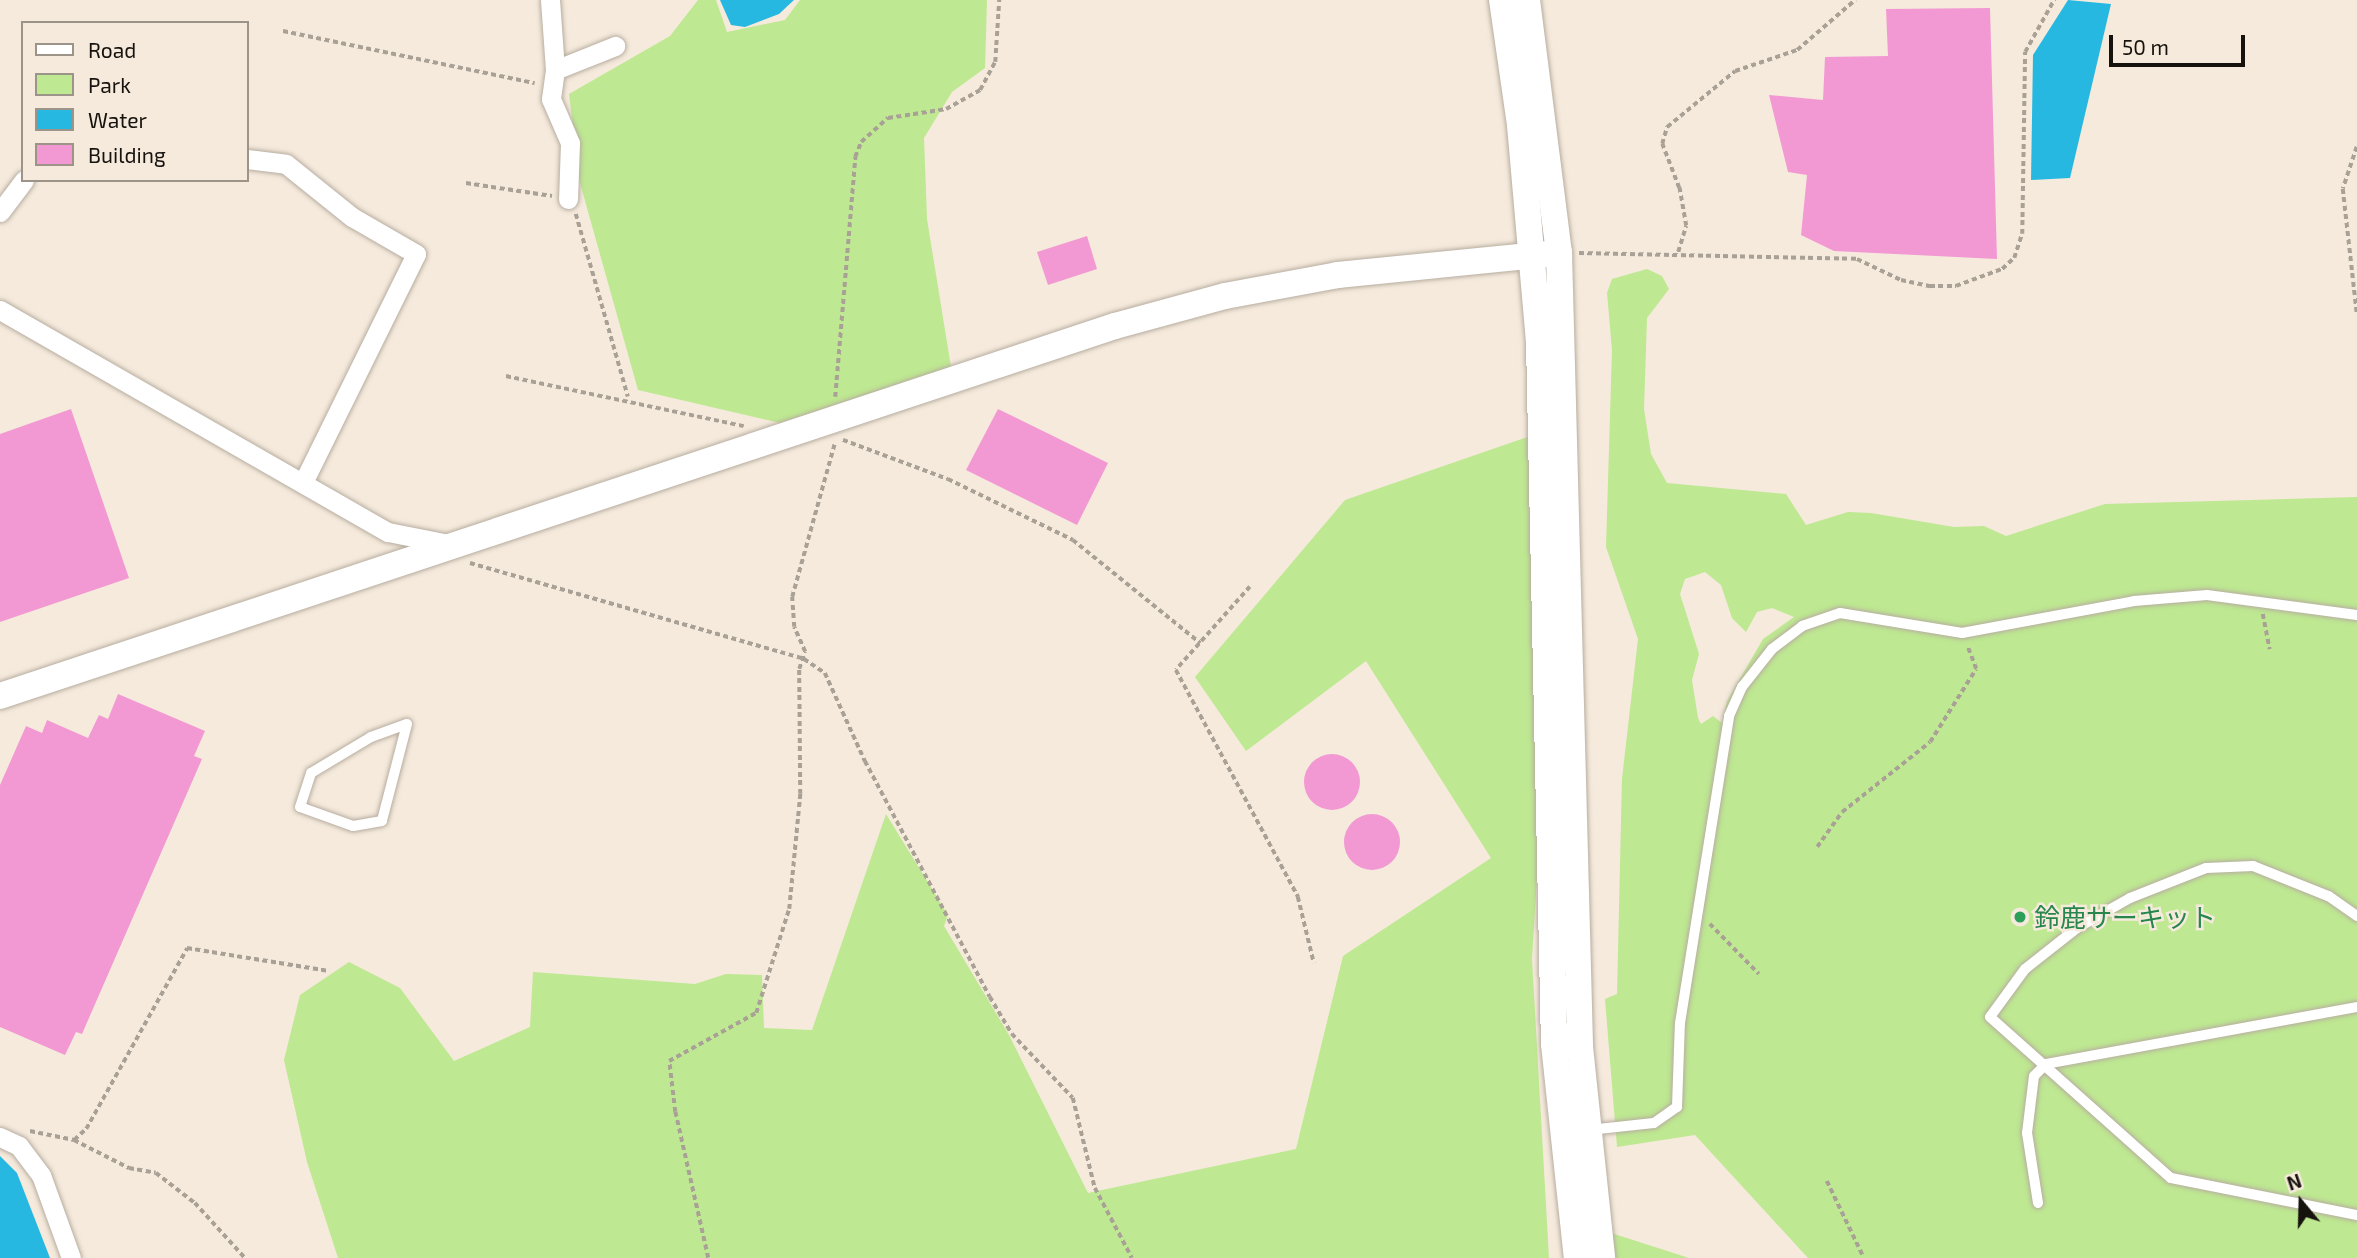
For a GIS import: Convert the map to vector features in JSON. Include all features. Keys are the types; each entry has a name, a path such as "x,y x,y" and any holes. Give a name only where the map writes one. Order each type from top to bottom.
{"street":[{"path":"550,0 554,78 551,99 569,143 568,199"},
{"path":"1502,0 1532,254 1539,342 1554,1044 1577,1258"},
{"path":"1527,0 1559,253 1585,1130 1602,1258"},
{"path":"554,78 615,46"},
{"path":"248,159 286,164 352,217 416,254 303,483"},
{"path":"0,212 22,182"},
{"path":"0,696 459,553 784,436 834,429 1225,296 1413,265 1559,253"},
{"path":"0,310 388,532 459,553"},
{"path":"0,1137 19,1146 41,1175 71,1258"}],"lane":[{"path":"1585,1130 1630,1128 1674,1113 1696,910 1729,716 1742,687 1772,649 1802,626 1840,612 1962,633 2134,601 2207,595 2260,598 2357,615"},
{"path":"407,724 382,821 353,826 300,807 311,773 371,737 407,724"},
{"path":"2357,916 2328,896 2253,866 2206,868 2130,898 2077,928 2025,969 1990,1017 2046,1064 2171,1178 2357,1215"},
{"path":"2038,1203 2027,1133 2034,1076 2046,1064 2357,1007"}],"path":[{"path":"708,1258 674,1112 669,1061 756,1013 789,909 800,794 799,669 804,659 794,627 794,583 834,429 855,158 861,142 888,118 946,109 980,90 995,62 999,0"},
{"path":"1678,252 1686,226 1679,188 1662,144 1667,127 1735,71 1797,50 1855,0"},
{"path":"1559,253 1678,252 1857,259 1901,280 1930,286 1956,286 2003,269 2014,258 2022,234 2025,52 2054,0"},
{"path":"283,31 554,78"},
{"path":"2357,147 2343,189 2357,313"},
{"path":"466,183 568,199 628,397"},
{"path":"506,376 628,397 784,436"},
{"path":"834,429 948,479 1073,540 1200,643"},
{"path":"459,553 804,659 825,673 865,761 1012,1034 1073,1098 1095,1188 1132,1258"},
{"path":"1250,587 1176,670 1298,897 1314,963"},
{"path":"2260,598 2270,649"},
{"path":"1818,847 1842,812 1930,742 1976,669 1962,633"},
{"path":"1696,910 1759,974"},
{"path":"74,1140 86,1129 187,948 329,971"},
{"path":"20,1132 74,1140 172,1184 245,1258"},
{"path":"1827,1181 1864,1258"}],"green space":[{"path":"698,0 716,0 727,32 785,20 800,0 987,0 985,68 952,92 924,138 927,219 951,367 780,423 638,390 580,183 569,94 670,36"},
{"name":"鈴鹿サーキット","path":"1647,269 1662,276 1669,289 1647,318 1644,409 1651,454 1667,483 1786,494 1806,525 1848,512 1871,513 1954,527 1984,526 2006,536 2105,504 2357,497 2357,1258 1808,1258 1695,1135 1617,1147 1605,999 1617,994 1622,779 1638,639 1606,547 1612,350 1607,293 1612,279","holes":["1705,572 1721,585 1732,618 1746,632 1757,612 1772,608 1794,617 1763,639 1727,701 1722,723 1713,716 1701,724 1692,680 1699,654 1680,594 1685,579"]},
{"path":"1536,434 1541,813 1532,959 1549,1258 338,1258 307,1162 284,1060 300,995 349,962 400,988 454,1061 530,1027 533,972 695,984 726,974 762,975 764,1028 812,1030 886,814 948,915 944,926 1009,1035 1088,1193 1296,1149 1343,956 1491,858 1366,661 1246,751 1195,677 1345,500"},
{"path":"1605,1231 1689,1258 1581,1258"}],"water":[{"path":"720,0 794,0 779,14 745,27 731,25"},
{"path":"2068,0 2111,4 2070,178 2031,180 2033,55"},
{"path":"0,1156 17,1173 50,1258 0,1258"}],"building":[{"path":"1990,8 1997,259 1834,251 1801,235 1807,175 1788,172 1769,95 1823,100 1825,57 1888,56 1886,9"},
{"path":"1087,236 1097,269 1048,285 1037,252"},
{"path":"71,409 129,578 0,622 0,434"},
{"path":"998,409 1108,463 1077,525 966,470"},
{"path":"118,694 205,731 194,756 202,759 82,1034 76,1032 65,1055 0,1027 0,785 26,726 42,733 47,720 88,738 99,715 108,719"},
{"path":"1327,754 1337,754 1352,762 1358,771 1358,793 1352,802 1337,810 1327,810 1309,798 1304,787 1304,777 1316,759"},
{"path":"1366,814 1378,814 1392,822 1400,836 1398,853 1392,862 1378,870 1366,870 1349,858 1344,848 1344,836 1356,819"}],"place":[{"name":"鈴鹿サーキット","path":"2020,917"}]}
